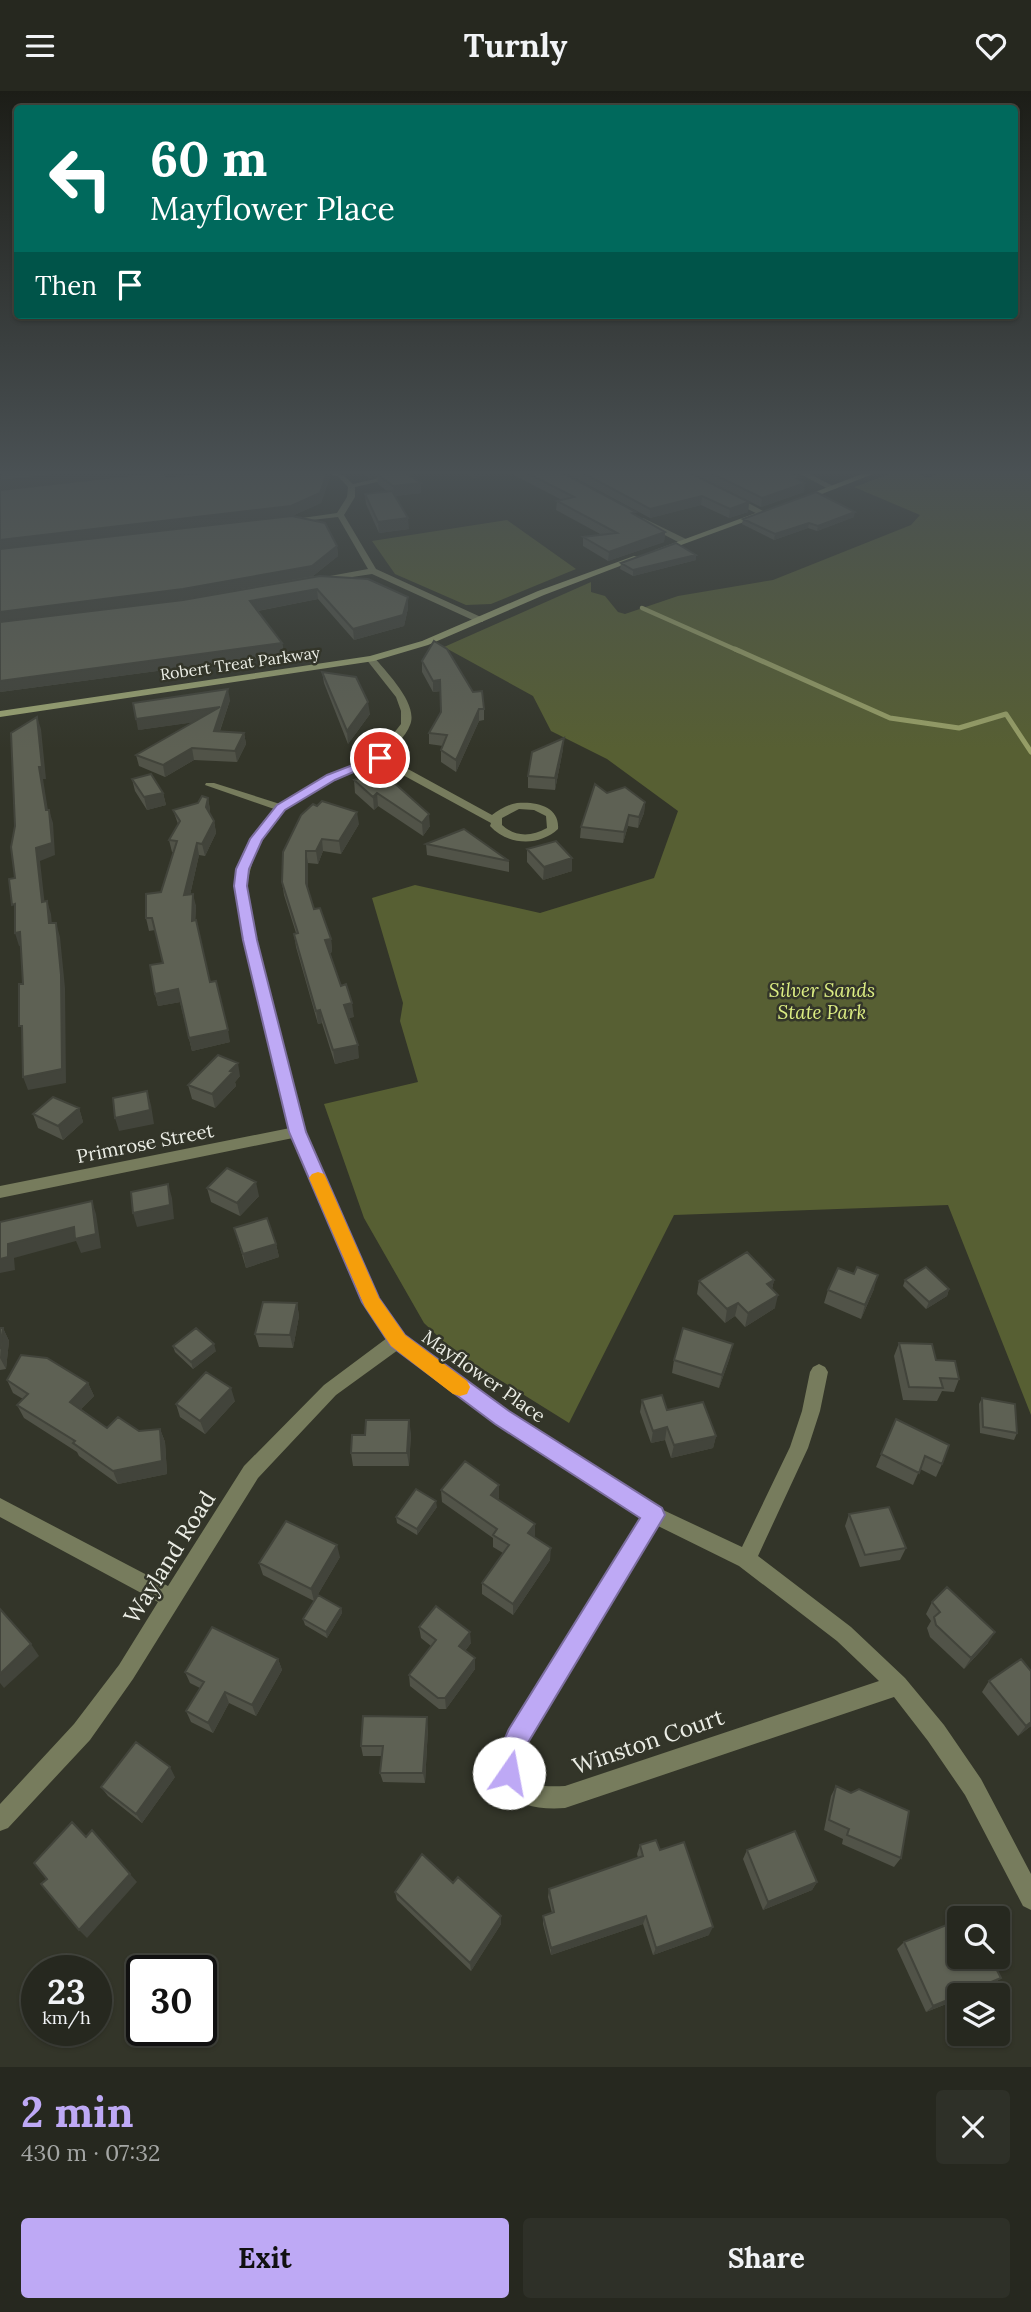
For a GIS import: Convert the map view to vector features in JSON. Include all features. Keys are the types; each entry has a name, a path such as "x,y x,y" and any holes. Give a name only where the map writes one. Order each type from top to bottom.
{"street":[{"path":"369,564 373,571"},
{"name":"Robert Treat Parkway","path":"0,714 371,659 425,643 541,593 620,564"},
{"path":"306,583 373,571 480,620"},
{"path":"371,659 401,697 406,711 406,724 380,758 495,821 499,831 505,835 522,838 547,833 554,824 550,814 527,806 509,808 495,821"},
{"name":"Mayflower Place","path":"380,758 331,777 281,808 265,826 249,853 240,886 250,940 298,1132 372,1302 398,1340 502,1417 654,1515 746,1559 844,1634 898,1685 936,1733 973,1787 1031,1898"},
{"path":"210,785 281,808"},
{"name":"Primrose Street","path":"0,1192 298,1132"},
{"name":"Wayland Road","path":"0,1820 82,1732 126,1672 251,1472 330,1390 398,1340"},
{"path":"746,1559 799,1448 811,1411 819,1372"},
{"path":"0,1507 173,1599"},
{"name":"Winston Court","path":"654,1515 517,1737 509,1756 509,1773 515,1788 528,1797 565,1797 898,1685"}],"green space":[{"path":"388,564 569,564 576,569 491,604 466,605 395,574"},
{"name":"Silver Sands State Park","path":"813,564 1031,564 1031,1415 948,1205 674,1215 569,1423 474,1364 424,1323 364,1218 324,1104 418,1082 400,1021 403,1003 372,898 415,885 540,913 654,878 678,811 607,759 551,731 533,696 444,647 591,582 591,592 605,596 618,612 625,614 678,596 773,580"}],"building":[{"path":"0,564 314,564 183,589 0,612"},
{"path":"623,564 657,564 633,570"},
{"path":"320,576 368,579 408,597 403,615 353,629 317,589 250,601 282,643 0,681 0,622 183,600"},
{"path":"434,641 447,649 473,692 482,691 484,709 479,709 456,760 441,750 447,735 429,733 441,712 440,680 433,681 422,661"},
{"path":"322,672 356,677 368,702 347,731"},
{"path":"228,689 214,731 244,733 235,751 192,748 163,765 136,755 220,707 136,719 133,703"},
{"path":"37,717 42,767 39,767 46,810 49,810 52,843 36,848 42,902 47,901 49,923 56,923 61,975 62,1069 23,1077 22,1026 19,1026 19,984 23,984 20,932 15,933 15,904 12,905 9,879 15,878 11,847 15,826 11,733"},
{"path":"564,738 555,778 528,776 532,752"},
{"path":"381,771 429,814 422,823 377,793 373,797 354,780"},
{"path":"151,774 163,793 144,797 132,779"},
{"path":"595,784 607,793 625,787 645,802 639,817 629,815 624,832 581,827"},
{"path":"202,796 208,798 206,807 214,821 202,844 197,843 184,895 193,894 192,921 196,920 210,982 216,981 228,1030 189,1038 178,989 155,994 150,965 163,963 152,918 146,918 146,894 161,892 177,841 169,840 180,821 173,810 198,803"},
{"path":"322,801 357,812 339,841 322,839 316,851 306,851 306,883 314,909 320,908 331,939 325,940 341,986 346,984 352,1003 344,1005 358,1045 333,1050 320,1010 316,1011 294,934 298,933 282,882 283,852 301,815 313,804 317,806"},
{"path":"464,829 509,861 426,844"},
{"path":"556,841 572,858 544,867 527,849"},
{"path":"218,1055 238,1063 212,1094 188,1085"},
{"path":"147,1091 150,1110 115,1118 113,1098"},
{"path":"53,1097 79,1108 58,1126 33,1114"},
{"path":"227,1168 256,1182 237,1203 207,1188"},
{"path":"168,1184 170,1205 133,1213 131,1192"},
{"path":"92,1201 96,1234 75,1239 74,1227 8,1244 8,1257 0,1259 0,1222"},
{"path":"267,1218 276,1244 243,1254 234,1228"},
{"path":"747,1252 774,1280 767,1284 778,1295 748,1313 738,1303 727,1309 699,1281"},
{"path":"857,1267 878,1275 865,1305 828,1290 838,1268 854,1274"},
{"path":"926,1267 949,1289 929,1302 905,1280"},
{"path":"263,1302 297,1303 290,1335 255,1334"},
{"path":"0,1328 3,1328 0,1349"},
{"path":"196,1328 214,1344 191,1362 173,1346"},
{"path":"683,1328 733,1344 722,1375 674,1360"},
{"path":"899,1343 932,1344 936,1360 955,1361 959,1379 940,1378 943,1388 909,1387"},
{"path":"21,1355 47,1358 88,1383 70,1402 107,1428 118,1417 139,1431 160,1429 162,1461 113,1471 73,1443 75,1441 17,1405 28,1394 7,1380"},
{"path":"206,1372 231,1388 200,1421 176,1404"},
{"path":"662,1395 667,1410 703,1402 716,1436 674,1445 667,1427 653,1431 642,1400"},
{"path":"982,1398 1015,1404 1017,1433 983,1427"},
{"path":"896,1419 949,1445 942,1464 925,1456 919,1473 881,1454"},
{"path":"366,1420 409,1420 407,1453 351,1453 352,1435 365,1435"},
{"path":"465,1461 499,1485 491,1495 535,1524 528,1533 551,1548 513,1604 482,1583 509,1545 493,1535 497,1529 441,1490"},
{"path":"416,1489 436,1501 417,1529 396,1517"},
{"path":"889,1507 906,1548 865,1555 849,1514"},
{"path":"286,1521 337,1545 311,1589 259,1563"},
{"path":"947,1587 995,1632 971,1658 936,1625 934,1617 940,1612 932,1602"},
{"path":"318,1595 341,1608 326,1632 303,1619"},
{"path":"436,1606 470,1632 459,1646 475,1658 445,1698 438,1698 409,1675 436,1640 419,1627"},
{"path":"0,1609 31,1644 0,1674"},
{"path":"212,1627 278,1659 252,1705 225,1692 208,1723 186,1711 204,1682 185,1672"},
{"path":"1021,1659 1031,1671 1031,1722 1026,1726 989,1681"},
{"path":"363,1716 427,1717 423,1773 380,1773 383,1746 361,1746"},
{"path":"136,1742 170,1767 136,1814 101,1787"},
{"path":"836,1786 851,1793 859,1789 909,1811 901,1858 847,1835 849,1829 829,1820"},
{"path":"72,1822 86,1837 92,1830 130,1874 79,1930 41,1884 47,1879 34,1863"},
{"path":"795,1831 817,1882 768,1902 747,1850"},
{"path":"656,1840 660,1850 684,1842 713,1927 656,1948 646,1916 551,1948 543,1916 554,1912 549,1889 643,1856 640,1845"},
{"path":"422,1854 453,1883 458,1877 501,1916 470,1963 395,1892"},
{"path":"947,1925 947,1969 996,1969 1001,1978 989,1983 947,1983 947,2000 933,2006 904,1942"}],"waterway":[{"path":"642,608 739,651"},
{"path":"735,649 890,718 959,728 1006,714 1031,752"}],"slow traffic":[{"path":"318,1178 372,1302 398,1340 460,1387"}],"route":[{"path":"380,758 331,777 281,808 256,839 243,869 240,886 250,940 298,1132 372,1302 398,1340 424,1362 502,1417 654,1515 517,1737 509,1756 509,1773"}]}
